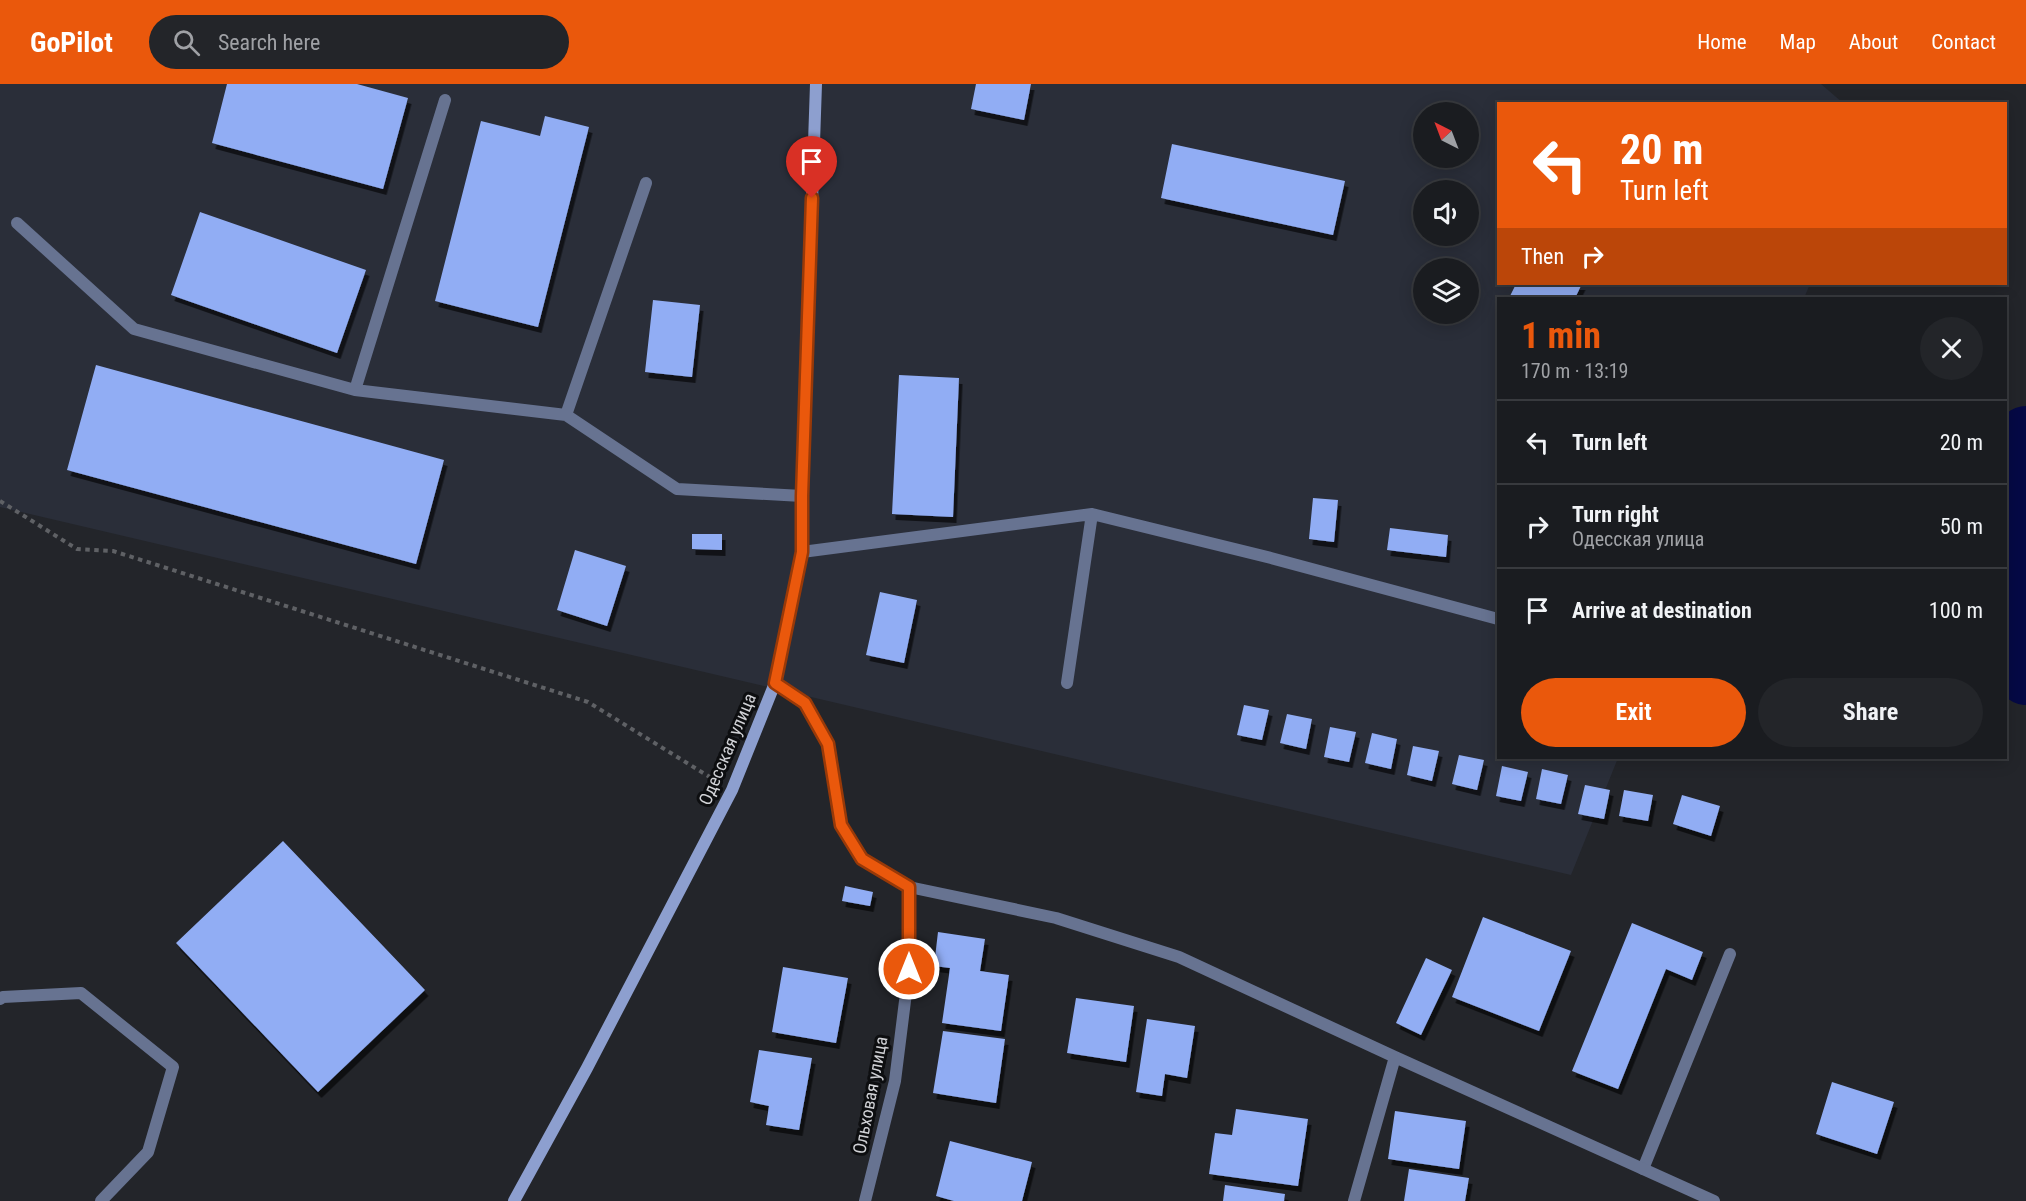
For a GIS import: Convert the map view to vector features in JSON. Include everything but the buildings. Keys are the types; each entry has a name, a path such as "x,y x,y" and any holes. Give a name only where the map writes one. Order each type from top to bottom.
{"main road":[{"name":"Одесская улица","path":"514,1201 587,1068 732,790 775,683 802,552 816,84"}],"street":[{"path":"355,390 445,100"},
{"path":"566,415 646,183"},
{"path":"17,223 134,329 355,390 566,415 677,489 802,496"},
{"path":"802,552 1092,514 1271,558 1497,619"},
{"path":"1067,683 1092,514"},
{"path":"775,683 805,703 828,744 841,825 862,859 909,887 1056,918 1179,957 1714,1201"},
{"name":"Ольховая улица","path":"865,1201 895,1081 909,969 909,887"},
{"path":"1643,1169 1730,954"},
{"path":"0,999 81,993 173,1067 148,1152 101,1201"},
{"path":"1354,1201 1395,1057"}],"path":[{"path":"0,501 77,549 113,551 588,702 732,790"}],"shaded area":[{"path":"0,84 1821,84 1842,102 1497,102 1497,285 1810,285 1804,297 1497,297 1497,759 1618,759 1571,875 0,507"}],"waterway":[{"path":"2026,435 2014,490 2016,646 2026,676"}],"route":[{"path":"812,198 802,552 775,683 805,703 828,744 841,825 862,859 909,887 909,969"}]}
